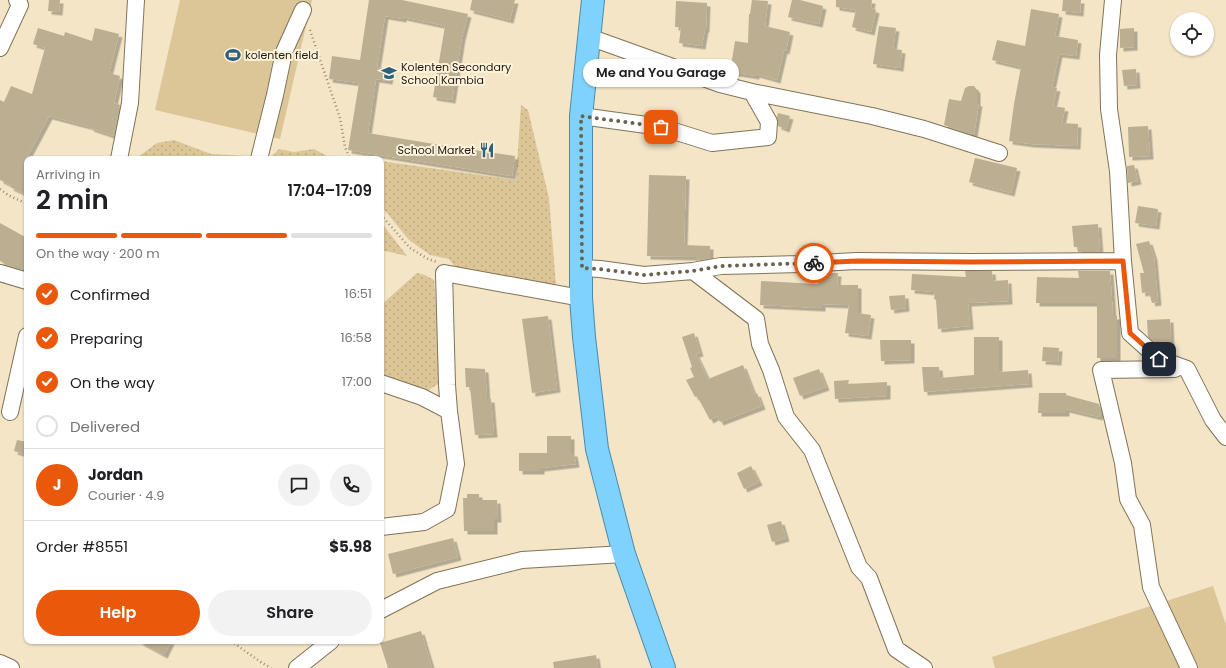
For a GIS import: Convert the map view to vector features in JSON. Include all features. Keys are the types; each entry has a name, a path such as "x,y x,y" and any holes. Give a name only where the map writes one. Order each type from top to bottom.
{"highway":[{"path":"593,0 581,116 581,298 597,449 624,554 664,668"}],"street":[{"path":"0,48 20,5 17,0"},
{"path":"120,156 130,103 136,0"},
{"path":"1113,0 1108,54 1109,109 1118,171 1123,261 1130,333 1159,359 1187,369 1213,420 1226,437"},
{"path":"260,156 284,52 303,10"},
{"path":"590,36 720,84 752,92 872,116 999,153"},
{"path":"581,116 661,127 712,143 768,137 769,122 752,92"},
{"path":"582,268 644,275 693,271 721,266 857,261 1123,261"},
{"path":"693,271 756,319 760,344 771,370 786,417 812,450 859,567 869,578 896,649 924,668"},
{"path":"0,273 24,280"},
{"path":"384,527 424,522 447,510 456,464 447,385 444,273 581,298"},
{"path":"10,412 24,349"},
{"path":"1187,369 1101,370 1123,462 1128,499 1142,525 1151,587 1190,668"},
{"path":"384,384 422,397 449,411"},
{"path":"384,608 437,581 522,560 624,554"},
{"path":"297,668 327,644"},
{"path":"0,663 11,668"}],"path":[{"path":"303,10 340,118 345,147 349,156"},
{"path":"0,189 8,195 24,203"},
{"path":"384,218 410,248 428,259 440,262 444,273"},
{"path":"235,644 271,668"}],"shaded area":[{"name":"kolenten field","path":"180,0 312,0 280,139 155,110"},
{"path":"521,105 528,110 549,198 556,285 455,267 449,259 430,255 409,240 384,209 384,161 516,180"},
{"path":"174,140 211,154 248,156 139,156 157,143"},
{"path":"279,149 294,152 314,149 327,156 272,156"},
{"path":"384,226 407,256 384,251"},
{"path":"417,273 434,280 442,373 438,384 427,391 384,378 384,302"},
{"path":"1213,586 1226,625 1226,668 995,668 992,657"}],"building":[{"path":"49,0 60,0 59,12 48,11"},
{"path":"369,0 402,0 468,14 462,37 452,100 433,97 445,26 403,17 403,19 385,16 377,67 391,69 389,81 376,79 368,133 515,156 512,176 348,150 359,83 329,79 332,56 360,60"},
{"path":"472,0 515,0 510,20 470,10"},
{"path":"752,0 768,1 765,26 790,32 777,80 756,74 756,76 730,72 735,41 748,43 749,14"},
{"path":"792,0 800,0 823,6 819,24 788,17"},
{"path":"836,0 872,0 871,8 876,10 871,32 852,27 856,10 836,7"},
{"path":"1063,0 1081,0 1080,13 1062,11"},
{"path":"676,1 707,3 706,29 702,46 679,43 681,27 675,27"},
{"path":"1031,9 1059,14 1055,36 1078,40 1076,56 1059,54 1052,87 1057,88 1053,106 1065,108 1062,123 1078,124 1077,146 1031,144 1009,141 1021,67 992,60 997,40 1025,46"},
{"path":"879,26 896,28 893,49 902,50 900,68 873,64"},
{"path":"38,28 64,36 65,32 92,41 95,28 119,34 109,73 120,76 114,103 120,105 114,136 90,128 91,127 49,116 28,156 24,156 24,194 0,180 0,100 4,102 11,86 32,94 45,48 33,44"},
{"path":"1134,28 1134,47 1120,48 1120,29"},
{"path":"1136,69 1137,85 1124,86 1122,70"},
{"path":"974,86 977,90 977,103 979,103 974,134 966,133 944,125 949,99 961,101 965,88"},
{"path":"778,113 790,116 786,129 778,126"},
{"path":"1148,126 1150,156 1129,157 1128,127"},
{"path":"975,158 1017,168 1011,193 969,182"},
{"path":"1134,165 1138,181 1128,183 1127,166"},
{"path":"649,175 686,176 684,245 710,246 710,258 696,261 696,257 647,256"},
{"path":"1138,206 1158,209 1156,226 1135,223"},
{"path":"0,223 24,236 24,266 22,270 0,261"},
{"path":"1098,224 1100,252 1078,252 1078,247 1074,247 1072,226"},
{"path":"1149,241 1154,257 1158,302 1152,303 1149,292 1142,293 1140,273 1144,273 1136,244"},
{"path":"965,271 992,271 993,281 1008,280 1009,301 968,303 970,326 938,329 936,300 934,299 935,292 911,290 912,274 966,277"},
{"path":"1078,271 1110,271 1113,316 1117,316 1117,358 1097,358 1097,303 1036,303 1037,277 1079,278"},
{"path":"818,273 838,273 837,285 858,285 858,313 871,315 868,336 845,333 849,305 822,304 822,308 760,305 761,281 818,284"},
{"path":"905,295 906,308 891,310 889,296"},
{"path":"548,316 557,389 532,393 522,319"},
{"path":"1170,319 1171,344 1158,345 1148,337 1147,320"},
{"path":"694,333 700,353 696,354 708,379 743,365 754,394 757,393 762,406 720,422 717,416 710,420 697,396 695,397 686,380 694,377 690,368 692,367 682,337"},
{"path":"974,337 999,337 999,372 1028,370 1029,384 924,392 922,367 939,367 940,378 974,375"},
{"path":"880,340 911,340 911,360 881,361"},
{"path":"1043,347 1059,348 1058,362 1042,361"},
{"path":"465,368 485,369 487,399 491,399 494,434 475,435 470,387 466,387"},
{"path":"819,369 826,387 800,396 793,378"},
{"path":"849,380 848,384 887,382 887,396 835,399 834,381"},
{"path":"1039,393 1066,393 1066,395 1099,404 1101,411 1099,417 1066,409 1066,413 1038,413"},
{"path":"547,436 571,436 571,453 574,453 576,464 541,468 541,471 519,471 519,453 547,453"},
{"path":"17,440 24,441 24,454 14,451"},
{"path":"751,466 759,482 744,489 737,473"},
{"path":"467,494 479,494 479,500 497,500 498,519 494,519 494,531 464,531 463,498 467,498"},
{"path":"781,521 786,538 772,542 767,525"},
{"path":"453,538 458,557 393,574 388,554"},
{"path":"421,631 432,668 388,668 380,644 384,644 384,642"},
{"path":"144,644 170,644 164,655"},
{"path":"596,655 598,668 554,668 553,662"}],"way so far":[{"path":"661,127 581,116 582,268 644,275 693,271 721,266 814,263"}],"place":[{"name":"kolenten field","path":"233,55"},
{"name":"Kolenten Secondary School Kambia","path":"389,73"},
{"name":"Me and You Garage","path":"661,127"},
{"name":"School Market","path":"487,150"}],"route":[{"path":"814,263 857,261 1123,261 1130,333 1159,359"}]}
